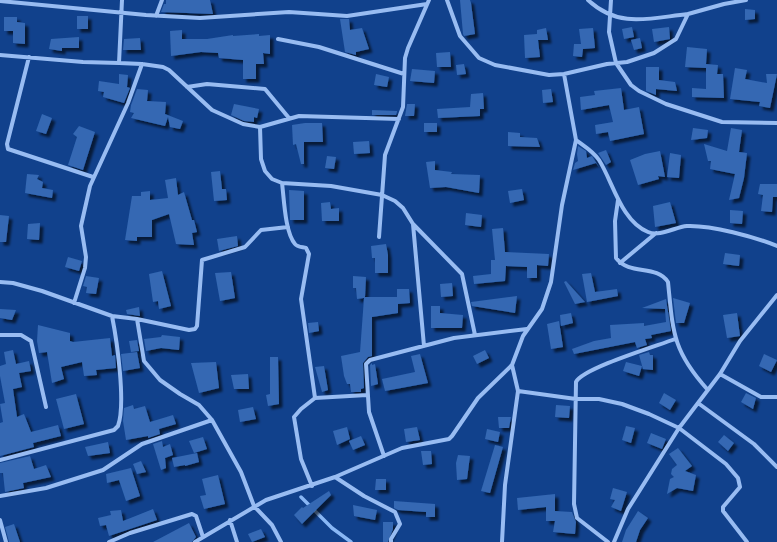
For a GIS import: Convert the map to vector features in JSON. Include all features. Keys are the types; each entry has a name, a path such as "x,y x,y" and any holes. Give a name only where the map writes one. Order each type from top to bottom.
{"street":[{"path":"119,63 122,0"},
{"path":"156,16 162,0"},
{"path":"447,0 460,36 480,58 495,65 537,73 564,74 638,60 670,44 680,34 688,14"},
{"path":"588,0 617,18 630,20 688,14 724,4 746,0"},
{"path":"611,0 609,32 616,64 631,85 645,95 666,104 722,122 777,123"},
{"path":"0,1 156,16 200,18 289,12 347,16 428,2"},
{"path":"379,237 386,149 403,107 404,74 408,48 428,2"},
{"path":"278,39 319,47 404,74"},
{"path":"0,55 83,62 142,64 163,67 169,70 212,110 243,124 260,127 289,118 322,116 399,119"},
{"path":"29,57 7,144 8,149 93,177"},
{"path":"74,303 86,268 86,257 81,226 93,177 128,103 142,64"},
{"path":"195,542 254,506 275,497 312,486 402,448 444,440 452,436 478,398 512,366 527,329 542,309 551,282 562,205 576,140 564,74"},
{"path":"187,88 207,84 265,89 289,118"},
{"path":"260,127 263,165 268,175 282,183 330,186 382,195 395,201 403,208 413,224 462,274 475,335"},
{"path":"576,140 592,152 598,159 618,200 640,227 648,232 656,233 686,226 701,227 747,236 777,246"},
{"path":"282,183 288,227 295,245 306,248 309,254 301,299 315,398"},
{"path":"618,200 615,221 615,254 620,263 633,269 658,273 665,276 668,282 675,339 693,374 707,389"},
{"path":"413,224 424,346"},
{"path":"0,282 13,283 112,316 137,319 189,330 194,329 197,326 202,260 245,248 260,230 288,227"},
{"path":"620,263 656,233"},
{"path":"614,542 628,509 679,428 707,389 720,374 740,341 777,295"},
{"path":"0,460 114,430 118,426 120,401 118,360 112,316"},
{"path":"137,319 142,355 149,368 160,380 199,405 212,420 241,472 254,506 272,525 281,542"},
{"path":"384,456 371,422 367,395 366,364 370,360 475,335 527,329"},
{"path":"0,335 21,335 31,342 46,407"},
{"path":"608,542 576,518 575,513 576,382 581,376 625,357 675,339"},
{"path":"502,542 505,486 518,392 512,366"},
{"path":"720,374 761,397 777,397"},
{"path":"518,392 599,399 622,404 679,428 726,464 738,478 740,487 723,506 723,511 747,542"},
{"path":"312,486 301,459 294,417 301,408 315,398 367,395"},
{"path":"698,403 754,444 777,467"},
{"path":"0,496 46,488 103,470 149,440 212,420"},
{"path":"335,477 364,496 389,508 397,515 400,524 391,539 391,542"},
{"path":"109,542 130,533 192,514 196,516 203,537"},
{"path":"0,520 6,542"},
{"path":"230,520 237,542"}],"building":[{"path":"166,0 210,0 213,14 161,12 164,4 166,4"},
{"path":"460,0 470,0 475,34 464,36 463,34"},
{"path":"745,9 755,10 755,19 745,20"},
{"path":"77,16 88,16 88,29 77,29"},
{"path":"4,17 17,17 17,22 25,23 25,44 13,43 13,31 4,31"},
{"path":"340,19 349,19 350,30 362,28 369,49 356,52 356,55 345,52"},
{"path":"632,27 634,37 624,39 622,29"},
{"path":"669,27 670,39 654,42 652,29"},
{"path":"546,28 548,40 538,40 540,57 525,58 524,35 537,34 537,30"},
{"path":"593,28 595,48 583,49 582,57 573,56 574,44 581,44 579,29"},
{"path":"182,30 182,39 207,39 233,35 270,35 270,54 263,53 264,64 256,64 256,79 243,79 243,60 219,58 218,53 201,52 171,56 170,31"},
{"path":"79,37 79,48 62,48 62,51 49,49 51,39"},
{"path":"140,38 141,50 123,50 124,39"},
{"path":"640,38 642,48 634,50 631,40"},
{"path":"687,47 707,49 706,64 718,65 717,74 723,74 724,98 692,97 692,88 706,89 706,68 685,67"},
{"path":"450,52 451,67 437,67 436,53"},
{"path":"464,64 466,74 457,75 456,65"},
{"path":"646,67 659,67 659,80 675,82 677,91 656,89 656,95 646,91"},
{"path":"735,68 747,70 745,79 767,83 766,74 777,74 770,108 759,106 760,102 730,99"},
{"path":"412,69 435,71 434,83 410,81"},
{"path":"119,74 128,75 127,87 130,88 124,103 103,97 104,92 98,91 99,81 119,84"},
{"path":"376,74 389,77 387,87 374,85"},
{"path":"621,88 624,110 639,107 644,134 610,141 608,132 596,134 595,125 613,122 609,105 581,110 580,97 595,95 594,91"},
{"path":"137,89 148,90 147,101 166,102 165,114 183,121 180,129 170,127 168,117 165,126 131,118 134,113 130,112 131,105"},
{"path":"551,89 553,102 543,103 542,90"},
{"path":"483,93 484,109 480,109 480,116 438,118 437,109 470,107 471,94"},
{"path":"234,104 259,109 257,118 254,117 254,122 244,121 231,115"},
{"path":"407,104 415,104 414,116 405,116"},
{"path":"372,110 397,112 396,115 372,115"},
{"path":"42,114 52,118 46,134 36,131"},
{"path":"322,123 323,142 304,142 304,164 301,164 296,144 293,145 292,125"},
{"path":"424,123 437,123 437,132 424,132"},
{"path":"79,126 95,132 83,170 68,165 77,137 73,134"},
{"path":"693,128 708,130 707,138 691,140"},
{"path":"731,128 742,130 739,152 747,153 744,178 739,198 729,200 735,174 710,169 711,161 708,161 704,144 727,151"},
{"path":"508,132 520,133 520,137 537,138 540,147 508,146"},
{"path":"369,141 370,153 354,154 353,142"},
{"path":"578,146 586,151 587,158 592,156 599,167 596,163 573,170 575,163 578,161"},
{"path":"606,150 611,162 606,165 598,153"},
{"path":"660,151 665,177 658,176 659,179 638,185 630,160 645,154"},
{"path":"670,153 681,155 679,178 667,177"},
{"path":"327,156 336,157 334,169 325,168"},
{"path":"435,161 435,170 452,172 451,174 480,175 479,193 446,187 430,188 426,162"},
{"path":"220,171 222,189 226,189 227,200 214,201 211,172"},
{"path":"27,174 39,175 37,179 43,182 42,188 53,190 52,198 25,193"},
{"path":"176,178 178,195 184,192 192,220 194,220 197,232 192,233 194,245 176,244 169,214 152,220 152,237 137,237 137,241 125,240 132,196 141,196 141,192 150,191 150,200 168,198 165,180"},
{"path":"760,184 777,184 777,197 773,197 772,212 761,211 763,195 758,194"},
{"path":"522,189 524,200 510,203 508,191"},
{"path":"289,190 304,191 304,220 290,220"},
{"path":"330,202 331,209 339,208 339,221 322,221 321,203"},
{"path":"670,202 676,223 655,227 653,206"},
{"path":"730,210 743,211 742,224 730,223"},
{"path":"466,213 482,215 481,227 465,225"},
{"path":"0,215 9,216 6,242 0,242"},
{"path":"40,223 39,240 27,239 28,224"},
{"path":"503,228 505,252 549,254 548,266 537,265 537,278 527,278 527,267 506,266 505,281 474,284 473,276 491,274 491,260 495,260 492,229"},
{"path":"237,236 238,246 219,251 217,239"},
{"path":"386,244 388,255 388,273 375,273 375,258 372,258 371,246"},
{"path":"725,253 740,255 739,266 723,264"},
{"path":"68,257 82,261 79,271 65,267"},
{"path":"162,271 171,306 159,309 158,301 153,302 149,274"},
{"path":"231,272 235,298 220,301 215,273"},
{"path":"591,273 595,292 617,289 618,296 587,302 582,274"},
{"path":"86,276 99,278 96,294 86,293 87,287 83,286"},
{"path":"353,276 366,277 365,297 397,297 397,289 409,289 410,303 398,304 398,313 372,317 372,356 368,357 363,363 364,388 361,389 361,392 351,392 350,384 347,384 344,376 341,356 360,352 364,298 357,299 356,288 353,288"},
{"path":"566,281 585,302 575,304 564,282"},
{"path":"452,283 453,296 441,297 440,284"},
{"path":"517,296 515,313 472,306 471,302"},
{"path":"673,298 690,303 684,323 676,323"},
{"path":"666,299 671,331 651,335 652,338 645,339 647,345 637,348 635,342 574,354 572,349 594,341 611,338 610,325 644,323 644,326 666,322 665,309 642,308"},
{"path":"431,306 440,306 440,313 463,315 462,328 431,328"},
{"path":"139,307 140,316 127,314 126,310"},
{"path":"0,309 16,310 12,320 0,318"},
{"path":"571,313 573,323 561,326 560,315"},
{"path":"737,313 740,336 727,338 723,315"},
{"path":"559,321 563,347 551,349 547,324"},
{"path":"318,322 319,331 309,333 308,323"},
{"path":"38,325 70,333 70,341 73,342 110,338 112,356 115,355 116,368 96,370 97,375 84,376 82,362 61,367 64,379 52,383 47,352 39,353 37,341"},
{"path":"162,335 180,337 179,350 161,348 146,351 144,339 161,337"},
{"path":"137,340 139,351 131,352 129,341"},
{"path":"13,350 16,364 29,361 31,371 19,373 22,387 13,389 17,417 24,414 31,432 58,425 61,436 33,443 34,447 0,456 0,423 3,422 0,404 5,403 0,376 0,366 6,364 4,352"},
{"path":"485,350 489,358 477,364 473,356"},
{"path":"137,352 140,368 123,371 121,354"},
{"path":"649,352 650,355 653,355 653,370 643,369 639,355"},
{"path":"420,354 428,383 385,391 382,379 415,372 411,356"},
{"path":"764,354 777,360 771,372 759,366"},
{"path":"270,357 278,357 279,404 268,406 266,395 270,394"},
{"path":"216,362 219,388 199,393 191,363"},
{"path":"626,362 642,366 639,376 623,371"},
{"path":"372,363 372,365 375,364 378,384 371,386 370,365"},
{"path":"324,366 328,390 322,392 315,367"},
{"path":"248,374 249,389 234,389 231,375"},
{"path":"664,393 676,400 670,410 659,403"},
{"path":"746,393 756,398 753,409 741,402"},
{"path":"76,394 84,424 64,429 56,399"},
{"path":"133,405 134,409 145,406 150,422 173,415 176,424 159,429 160,434 148,438 148,436 126,440 123,421 124,408"},
{"path":"556,405 570,406 569,418 555,417"},
{"path":"253,407 256,419 240,422 238,410"},
{"path":"498,417 511,417 509,428 499,428"},
{"path":"626,426 635,428 631,443 622,440"},
{"path":"347,427 350,439 337,445 333,431"},
{"path":"417,427 420,440 406,442 404,429"},
{"path":"487,429 500,432 498,442 485,439"},
{"path":"651,433 666,439 662,449 647,443"},
{"path":"724,435 734,443 728,451 718,442"},
{"path":"361,436 365,445 353,450 349,441"},
{"path":"203,437 207,449 194,453 189,441"},
{"path":"162,441 163,447 170,444 173,455 165,458 166,468 161,470 153,444"},
{"path":"108,442 110,453 88,456 85,447"},
{"path":"495,445 503,447 490,493 481,491"},
{"path":"678,448 692,466 685,471 696,475 693,491 677,488 667,494 670,479 674,477 671,474 672,469 677,465 669,454"},
{"path":"421,451 431,451 432,464 423,465"},
{"path":"197,453 199,462 174,467 172,458"},
{"path":"458,455 470,456 467,479 457,480 456,463"},
{"path":"30,456 34,469 46,465 51,477 23,483 24,488 5,492 3,473 0,473 0,463"},
{"path":"141,461 146,472 137,474 133,464"},
{"path":"131,468 140,496 126,501 119,480 107,483 106,474"},
{"path":"218,475 225,504 204,509 200,496 206,495 202,479"},
{"path":"376,479 386,479 386,490 375,490"},
{"path":"613,488 627,492 621,511 611,507 615,500 610,499"},
{"path":"329,491 331,495 302,524 294,515 302,507 303,508"},
{"path":"555,494 555,511 572,512 576,522 575,534 553,532 555,521 546,521 546,507 518,510 517,498"},
{"path":"394,501 435,504 435,517 426,517 426,512 398,510 394,508"},
{"path":"353,505 377,510 375,520 354,516"},
{"path":"153,509 157,520 109,536 106,525 100,526 98,518 111,515 110,511 121,510 123,521"},
{"path":"638,511 648,518 640,530 636,542 622,542 626,530"},
{"path":"383,522 393,522 393,529 388,542 383,542"},
{"path":"189,523 196,537 192,542 153,542"},
{"path":"14,524 20,542 9,542 5,527"},
{"path":"261,529 265,537 252,542 248,534"}],"waterway":[{"path":"301,497 332,528 351,542"}]}
